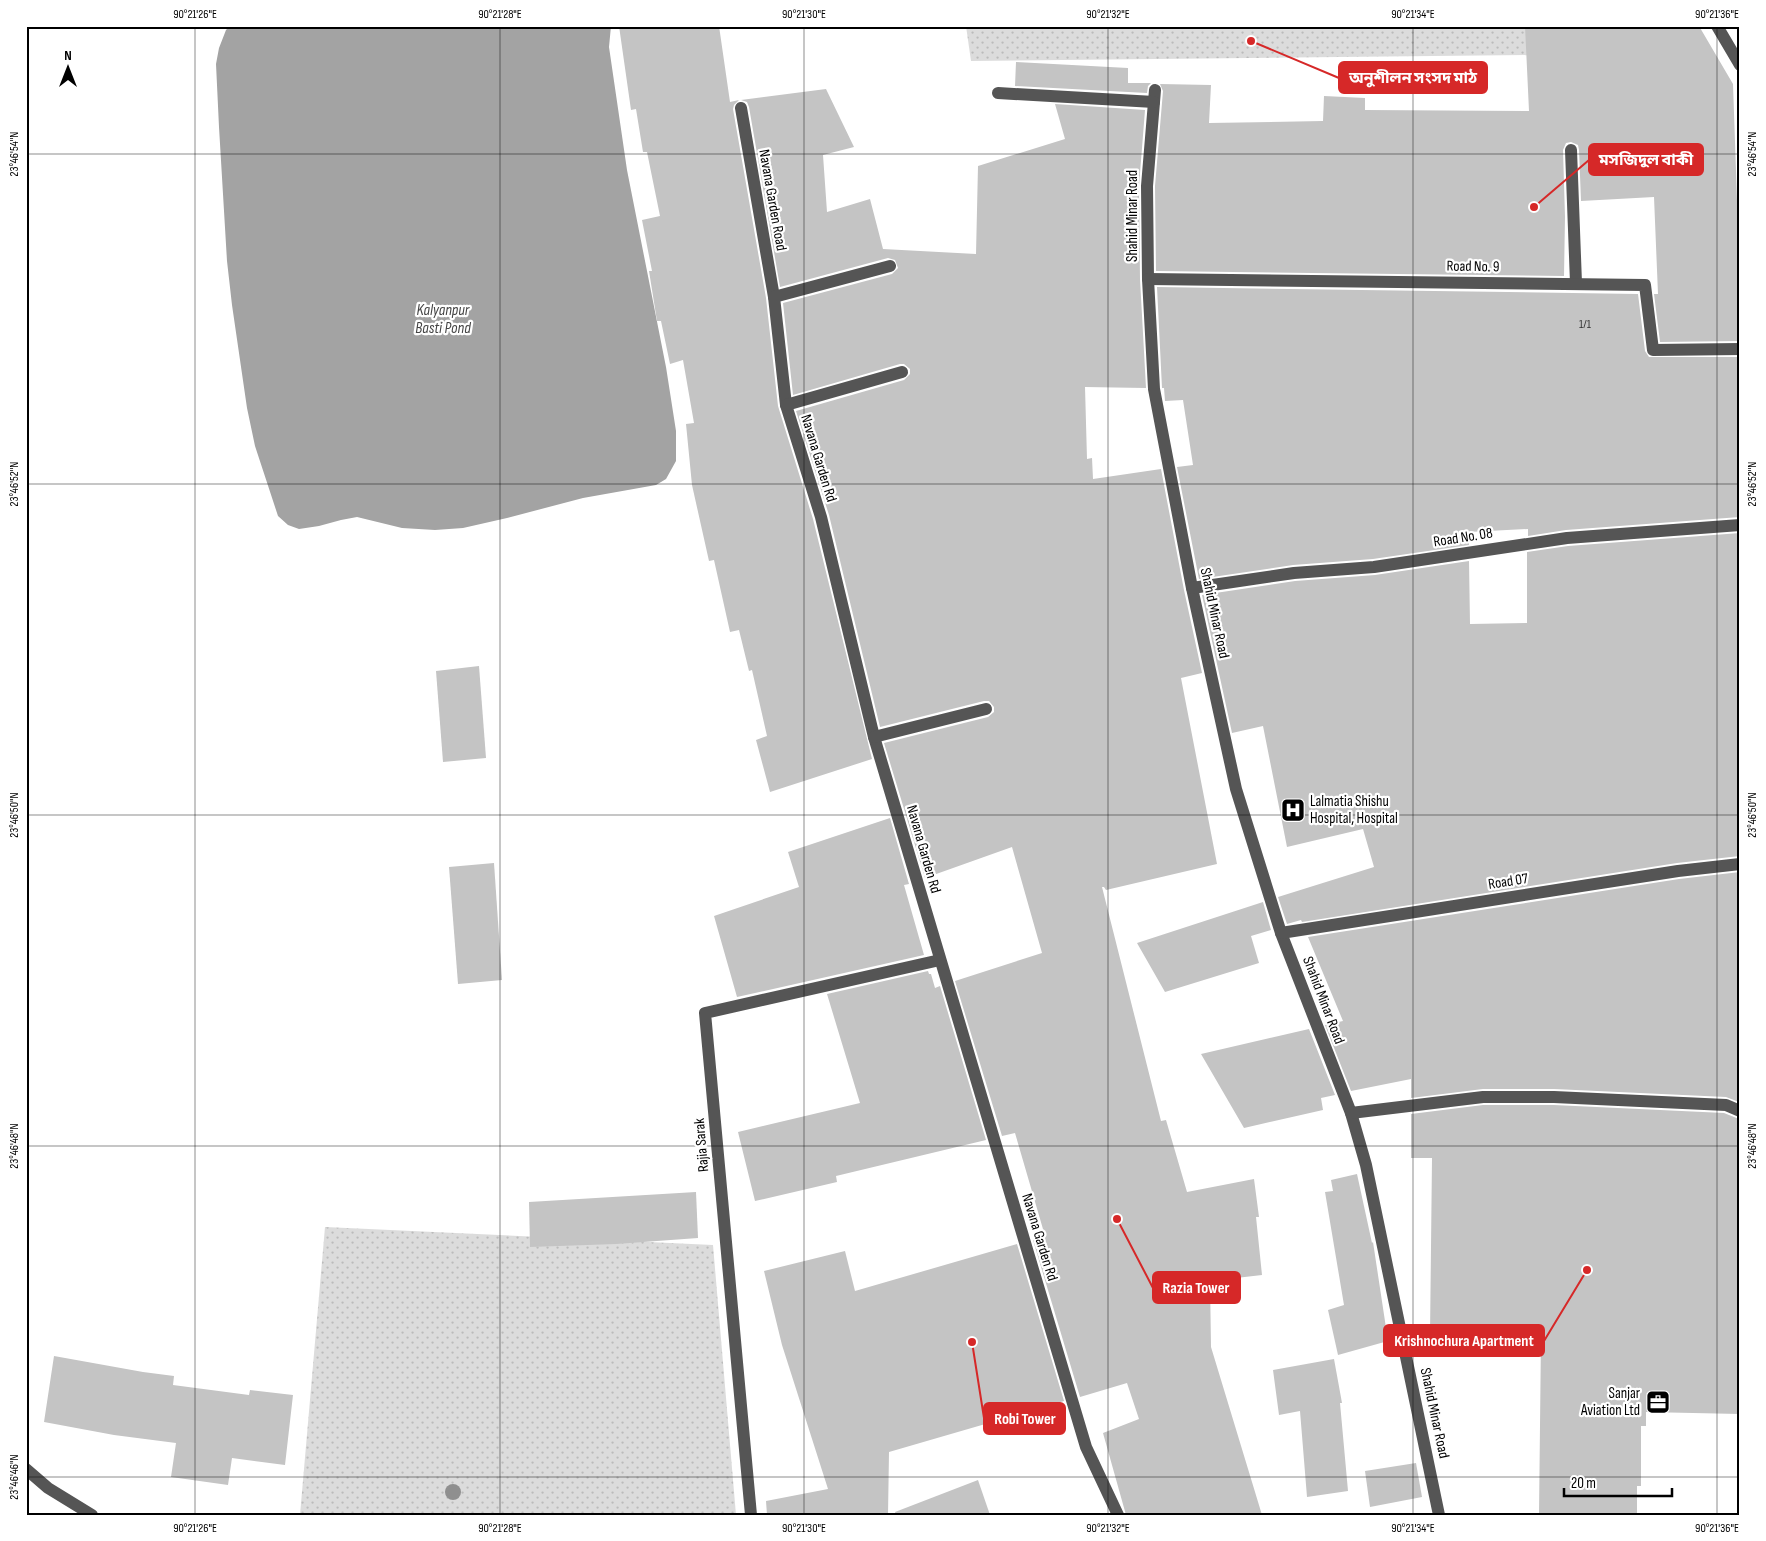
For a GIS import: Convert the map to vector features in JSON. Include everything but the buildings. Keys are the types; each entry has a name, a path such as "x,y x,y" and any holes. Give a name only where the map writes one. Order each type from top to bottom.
{"street":[{"path":"1716,26 1740,65"},
{"name":"Shahid Minar Road","path":"998,94 1155,96 1147,186 1148,279 1154,389 1192,588 1236,789 1281,933 1351,1113 1366,1165 1439,1515"},
{"name":"Navana Garden Road","path":"741,108 774,297"},
{"path":"1571,150 1576,283"},
{"path":"774,297 890,266"},
{"name":"Road No. 9","path":"1148,279 1645,284 1653,350 1740,349"},
{"name":"Navana Garden Rd","path":"774,297 786,405 821,517 874,737 1086,1447 1118,1515"},
{"path":"786,405 902,372"},
{"name":"Road No. 08","path":"1192,588 1294,573 1374,567 1567,538 1740,524"},
{"path":"874,737 986,709"},
{"name":"Road 07","path":"1281,933 1678,871 1740,864"},
{"name":"Rajia Sarak","path":"751,1515 704,1012 940,960"},
{"path":"1351,1113 1483,1097 1554,1097 1726,1105 1740,1111"},
{"path":"26,1468 48,1488 92,1515"}],"shaded area":[{"path":"966,26 1532,26 1537,55 971,61"},
{"path":"325,1227 713,1245 736,1515 300,1515"}],"water":[{"name":"Kalyanpur Basti Pond","path":"230,26 611,26 609,47 627,170 666,367 676,431 676,461 666,479 656,485 583,498 463,528 435,530 402,528 357,517 299,529 288,525 278,516 255,446 247,408 227,261 216,64 219,48 226,30"}],"place":[{"name":"অনুশীলন সংসদ মাঠ","path":"1251,41"},
{"name":"মসজিদুল বাকী","path":"1534,207"},
{"name":"Lalmatia Shishu Hospital, Hospital","path":"1293,810"},
{"name":"Razia Tower","path":"1117,1219"},
{"name":"Krishnochura Apartment","path":"1587,1270"},
{"name":"Robi Tower","path":"972,1342"},
{"name":"Sanjar Aviation Ltd","path":"1658,1402"}]}
